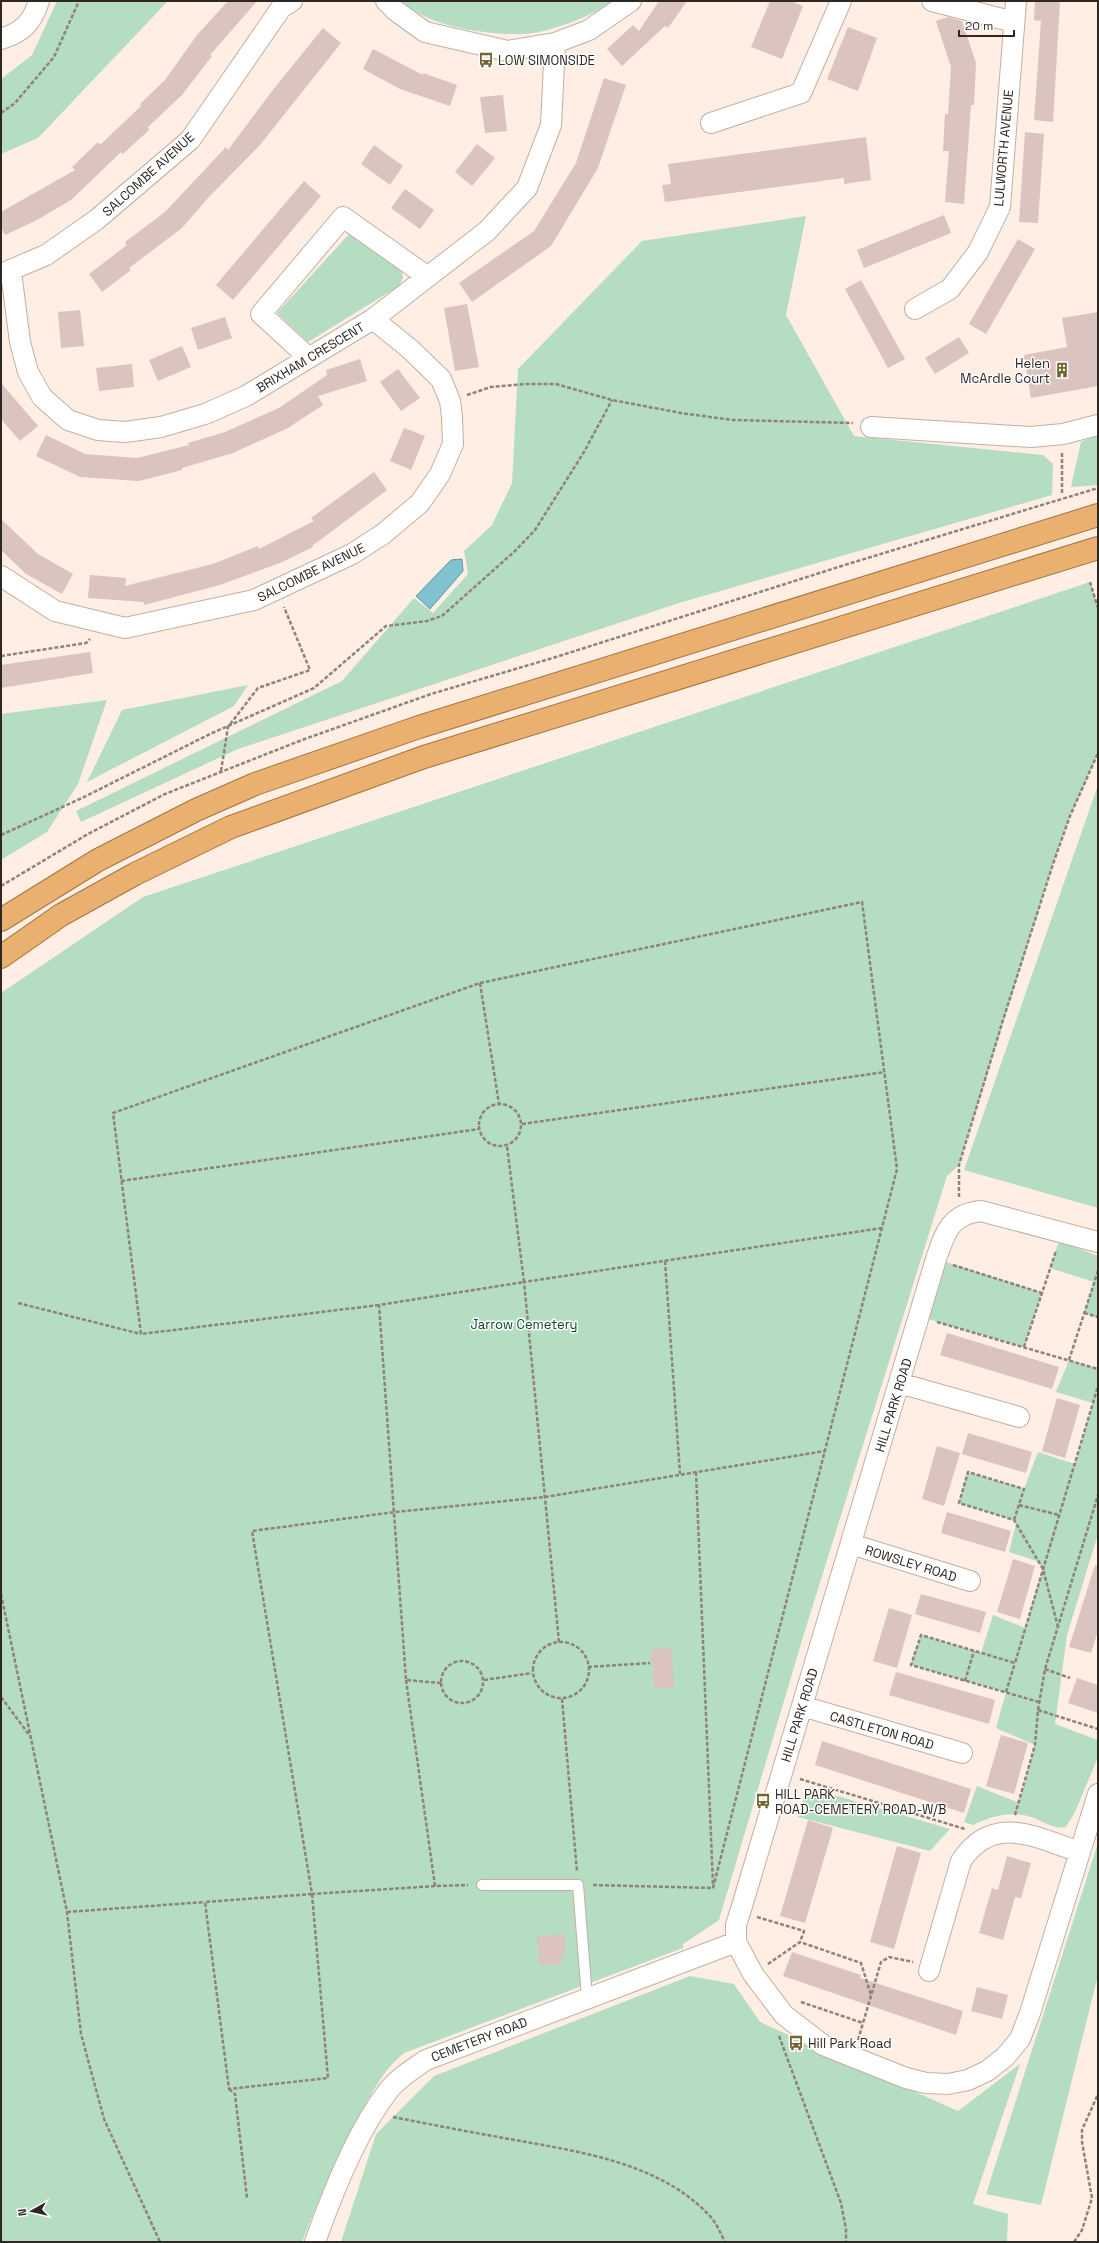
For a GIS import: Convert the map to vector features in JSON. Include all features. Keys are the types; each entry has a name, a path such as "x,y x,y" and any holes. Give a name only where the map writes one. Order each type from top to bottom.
{"highway":[{"path":"993,547 1098,505"},
{"path":"1,920 98,860 196,810 255,784 419,727 1098,515"},
{"path":"1,957 67,911 135,874 231,827 424,757 1098,548"},
{"path":"1004,577 1098,558"}],"street":[{"path":"1,39 15,34 34,18 39,1"},
{"name":"SALCOMBE AVENUE","path":"6,273 46,255 96,220 190,140 281,8 292,1"},
{"path":"386,1 396,11 426,32 468,44 508,51 555,43 589,30 631,1"},
{"path":"711,123 801,93 841,1"},
{"path":"932,1 1014,22"},
{"name":"LULWORTH AVENUE","path":"915,309 950,289 978,252 1000,207 1016,1"},
{"name":"BRIXHAM CRESCENT","path":"6,273 20,342 28,372 42,397 68,420 98,430 125,432 161,428 205,414 246,396 373,319 487,231 527,188 551,125 555,43"},
{"path":"309,358 261,314 343,217 428,277"},
{"name":"SALCOMBE AVENUE","path":"1,576 55,611 125,628 254,600 352,554 383,534 420,503 440,474 453,444 450,401 440,379 410,348 373,319"},
{"path":"871,427 1013,437 1063,434 1098,425"},
{"path":"958,1218 970,1212 982,1211 1098,1242"},
{"name":"HILL PARK ROAD","path":"736,1942 736,1925 740,1911 936,1260 949,1226 958,1218"},
{"path":"899,1383 1019,1417"},
{"name":"ROWSLEY ROAD","path":"851,1544 970,1581"},
{"name":"CASTLETON ROAD","path":"802,1706 962,1753"},
{"path":"736,1942 754,1974 784,2015 823,2044 906,2078 926,2083 948,2084 968,2080 987,2071 1004,2057 1020,2039 1030,2013 1098,1794"},
{"path":"930,1969 961,1861 970,1849 990,1836 1000,1832 1010,1832 1035,1836 1079,1852"},
{"name":"CEMETERY ROAD","path":"315,2242 326,2212 347,2164 368,2124 389,2090 404,2075 426,2060 736,1942"}],"lane":[{"path":"482,1885 578,1885 587,1998"}],"path":[{"path":"1,113 15,103 54,57 79,1"},
{"path":"450,401 491,387 527,384 556,384 612,400 681,413 733,420 827,422 866,424 871,427"},
{"path":"1,835 84,797 228,726 314,688 386,626 427,621 442,616 515,551 535,530 584,452 612,400"},
{"path":"1062,493 1063,434"},
{"path":"1090,582 1098,608"},
{"path":"221,772 228,726 258,688 310,670 277,589"},
{"path":"1,656 86,643 108,624"},
{"path":"958,1218 958,1165 1054,861 1070,816 1098,753"},
{"path":"142,1334 121,1181 114,1113 480,983 862,902 898,1169 713,1888"},
{"path":"480,983 499,1104"},
{"path":"522,1124 885,1072"},
{"path":"499,1104 507,1105 515,1109 522,1124 519,1136 507,1146 490,1145 484,1140 479,1129 479,1122 484,1110 499,1104"},
{"path":"121,1181 479,1129"},
{"path":"507,1146 524,1282 559,1642"},
{"path":"18,1303 142,1334 379,1305 882,1228"},
{"path":"1024,1347 1062,1232"},
{"path":"936,1260 1042,1293"},
{"path":"665,1261 680,1474"},
{"path":"1069,1360 1098,1271"},
{"path":"379,1305 396,1512 406,1680 435,1886"},
{"path":"1084,1313 1098,1317"},
{"path":"919,1317 1098,1369"},
{"path":"1006,1692 1098,1386"},
{"path":"229,2089 328,2078 312,1894 252,1531 396,1512 545,1497 825,1451"},
{"path":"696,1472 713,1888"},
{"path":"1014,1520 1024,1489 968,1472 959,1503 1014,1520 1043,1569 1058,1628"},
{"path":"1010,1832 1036,1745 1038,1710 1045,1669 1098,1494"},
{"path":"1019,1505 1059,1516"},
{"path":"1,1594 67,1912 80,2034 104,2119 160,2242"},
{"path":"1015,1663 921,1635 911,1665 1039,1702"},
{"path":"559,1642 575,1646 582,1653 588,1667 587,1681 582,1689 574,1696 562,1699 553,1698 543,1693 536,1685 532,1673 535,1659 542,1649 559,1642"},
{"path":"965,1680 974,1650"},
{"path":"464,1660 479,1667 484,1680 479,1695 465,1703 452,1700 446,1695 441,1683 442,1675 447,1666 454,1662 464,1660"},
{"path":"588,1667 650,1663"},
{"path":"1045,1669 1070,1678"},
{"path":"484,1680 532,1673"},
{"path":"406,1680 441,1683"},
{"path":"1,1697 31,1737"},
{"path":"562,1699 578,1885 713,1888"},
{"path":"1038,1710 1098,1729"},
{"path":"782,1774 990,1836"},
{"path":"67,1912 312,1894 435,1886 482,1885"},
{"path":"205,1902 229,2089 235,2094 247,2198"},
{"path":"740,1911 804,1931 800,1942 754,1974"},
{"path":"800,1942 861,1963 871,1996"},
{"path":"799,2002 863,2023 881,1962 889,1957 930,1969"},
{"path":"779,2035 841,2203 846,2229 846,2242"},
{"path":"1074,2242 1082,2230 1092,2198 1082,2142 1082,2130 1098,2094"},
{"path":"392,2117 591,2154 641,2171 662,2180 697,2204 709,2215 726,2242"}],"green space":[{"path":"57,1 168,1 38,138 1,154 1,79 32,55"},
{"path":"402,1 611,1 595,12 558,27 535,33 511,34 478,31 443,24 428,18"},
{"path":"806,216 786,315 854,436 1043,455 1053,464 1052,495 679,603 238,749 81,822 76,811 342,681 414,598 433,613 468,574 464,551 492,525 512,483 518,369 642,241"},
{"path":"349,234 401,268 403,278 399,286 308,342 277,313"},
{"path":"1098,434 1098,485 1071,487 1081,442"},
{"name":"Jarrow Cemetery","path":"1090,582 1098,608 1098,753 1070,816 1054,861 959,1165 947,1176 803,1637 719,1920 683,1944 683,1948 404,2053 380,2079 354,2125 330,2174 302,2242 1,2242 1,993 143,897"},
{"path":"248,685 234,706 87,782 122,710"},
{"path":"107,700 78,784 47,832 1,860 1,714"},
{"path":"1098,785 1098,1208 964,1170"},
{"path":"1059,1241 1098,1256 1098,1317 1084,1313 1094,1282 1050,1268"},
{"path":"946,1262 1042,1293 1024,1347 928,1319"},
{"path":"1069,1360 1098,1369 1098,1534 1067,1635 1055,1724 1098,1740 1098,1757 1075,1812 1066,1827 1053,1826 1034,1818 1018,1814 1002,1815 973,1825 964,1822 977,1786 1019,1803 1035,1745 996,1728 1006,1692 911,1665 921,1635 981,1653 993,1615 1025,1628 1043,1569 1039,1562 1009,1552 1016,1524 1014,1520 959,1503 968,1472 1024,1489 1038,1452 1075,1464 1093,1403 1056,1392"},
{"path":"807,1787 950,1829 930,1851 798,1817"},
{"path":"1098,1843 1098,1975 1041,2205 986,2194"},
{"path":"690,1976 734,1984 760,2022 958,2111 1020,2064 973,2204 1008,2214 1007,2242 341,2242 376,2134 434,2076"}],"water":[{"path":"462,559 463,571 430,609 416,596 451,560"}],"building":[{"path":"228,1 257,1 210,55 212,56 182,95 148,127 149,130 123,154 121,152 71,200 37,220 5,235 1,227 1,212 75,170 72,167 98,142 100,145 141,106 140,104 165,80 197,35"},
{"path":"659,1 687,1 668,28 665,26 622,66 607,49 633,25 639,31"},
{"path":"770,1 790,1 803,6 782,59 751,47"},
{"path":"1035,1 1060,1 1053,122 1034,120 1041,21 1034,20"},
{"path":"948,17 962,21 976,63 974,105 971,105 964,204 945,202 949,151 943,151 945,114 948,114 951,67 936,21"},
{"path":"848,27 877,38 858,91 827,79"},
{"path":"323,28 341,43 260,145 208,198 182,228 129,268 131,270 102,292 89,274 127,245 125,242 165,212 226,147 228,150 272,91"},
{"path":"373,49 423,75 423,73 457,85 450,106 400,89 363,69"},
{"path":"604,78 626,85 598,168 551,246 472,302 459,283 534,231 576,163"},
{"path":"503,95 507,131 485,133 480,97"},
{"path":"1025,132 1044,134 1038,223 1019,222"},
{"path":"866,137 871,180 844,184 844,178 665,202 662,185 671,184 668,164"},
{"path":"477,144 495,158 472,186 455,172"},
{"path":"374,145 403,166 390,185 361,164"},
{"path":"304,181 321,196 233,300 216,285"},
{"path":"405,189 434,210 420,229 391,208"},
{"path":"944,215 951,233 864,268 857,250"},
{"path":"1018,239 1035,249 986,334 969,324"},
{"path":"861,280 905,359 888,368 845,289"},
{"path":"467,304 479,367 455,371 444,308"},
{"path":"80,310 84,346 61,348 58,312"},
{"name":"Helen McArdle Court","path":"1098,312 1098,386 1031,398 1024,355 1067,347 1062,318"},
{"path":"225,317 232,338 198,350 191,328"},
{"path":"959,337 969,353 935,374 925,358"},
{"path":"182,346 191,367 158,381 149,360"},
{"path":"360,359 367,381 318,396 323,405 288,428 233,453 182,468 182,470 139,481 80,477 36,456 46,435 85,454 137,458 189,445 188,443 225,432 279,408 327,375 326,370"},
{"path":"132,364 134,387 99,391 96,368"},
{"path":"398,369 420,398 401,411 380,382"},
{"path":"1,383 38,426 20,441 1,419"},
{"path":"404,428 425,436 411,470 390,461"},
{"path":"374,472 387,490 312,546 313,547 280,563 220,585 144,605 144,602 88,598 90,575 126,578 125,586 213,564 258,546 259,549 314,521 311,518"},
{"path":"1,519 38,554 73,574 62,594 26,574 1,550"},
{"path":"90,652 93,673 1,688 1,665"},
{"path":"947,1333 1059,1367 1052,1389 940,1355"},
{"path":"1057,1398 1080,1405 1065,1458 1042,1451"},
{"path":"968,1433 1032,1452 1026,1473 962,1454"},
{"path":"937,1446 960,1453 944,1506 922,1499"},
{"path":"947,1512 1011,1531 1005,1552 941,1533"},
{"path":"1013,1559 1035,1566 1020,1619 997,1612"},
{"path":"1095,1565 1098,1566 1098,1631 1091,1653 1069,1647"},
{"path":"921,1594 986,1612 980,1633 915,1614"},
{"path":"889,1608 912,1615 897,1668 873,1661"},
{"path":"671,1647 674,1687 654,1689 651,1650"},
{"path":"896,1672 995,1700 989,1724 889,1695"},
{"path":"1077,1678 1098,1685 1098,1713 1068,1703"},
{"path":"1001,1735 1028,1743 1014,1794 986,1786"},
{"path":"822,1741 971,1789 964,1813 815,1765"},
{"path":"808,1820 833,1828 805,1923 780,1916"},
{"path":"897,1846 921,1853 894,1949 870,1942"},
{"path":"1007,1856 1031,1863 1021,1898 1015,1897 1003,1940 979,1933 992,1888 998,1890"},
{"path":"565,1934 566,1953 561,1953 562,1964 539,1965 537,1936"},
{"path":"792,1952 861,1975 860,1978 963,2011 956,2035 783,1976"},
{"path":"977,1987 1008,1995 1002,2019 971,2011"}],"place":[{"name":"LOW SIMONSIDE","path":"486,60"},
{"name":"Helen McArdle Court","path":"1062,370"},
{"name":"HILL PARK ROAD-CEMETERY ROAD-W/B","path":"763,1801"},
{"name":"Hill Park Road","path":"796,2043"}]}
